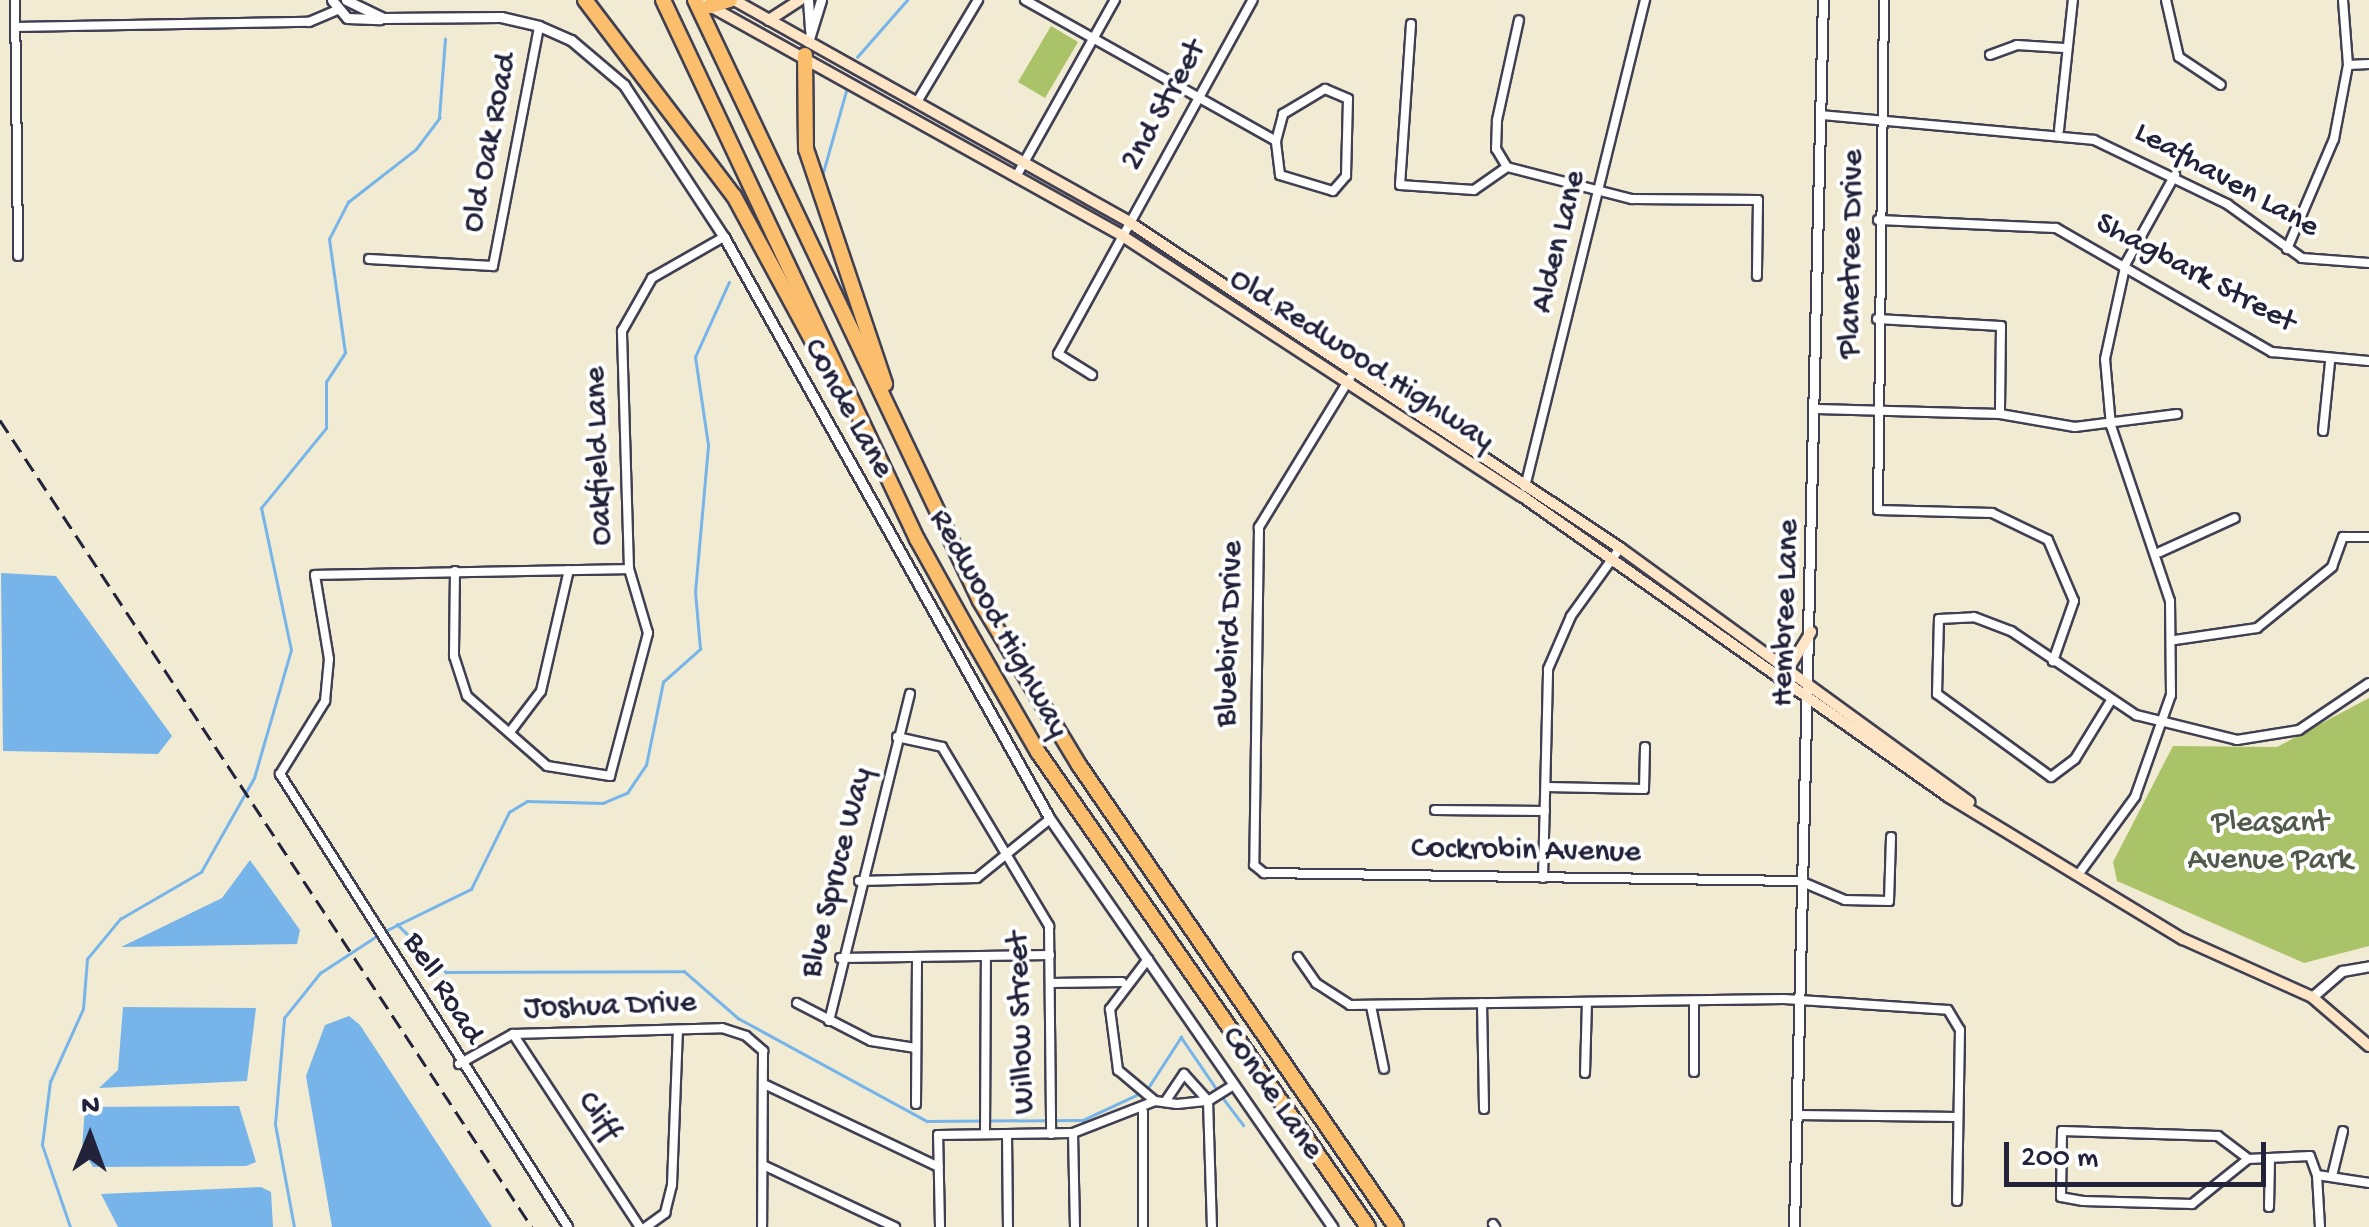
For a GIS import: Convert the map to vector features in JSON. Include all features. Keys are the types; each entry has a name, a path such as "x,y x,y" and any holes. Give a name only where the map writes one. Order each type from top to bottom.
{"highway":[{"path":"585,0 734,196 897,498"},
{"path":"702,2 732,0"},
{"name":"Redwood Highway","path":"702,2 920,484 1079,765 1396,1227"},
{"name":"Redwood Highway","path":"666,5 897,498 1038,752 1368,1227"},
{"path":"808,43 801,125 813,179 920,484"}],"main road":[{"name":"Old Redwood Highway","path":"732,0 1121,235 1347,382 1620,548 1808,687 1962,788 1970,803"},
{"path":"769,20 800,0"},
{"name":"Old Redwood Highway","path":"702,2 808,43 1129,222 1524,490 1611,560 1808,702 2183,939 2312,997 2369,1046"},
{"path":"1787,671 1810,632"}],"street":[{"path":"15,28 309,22 338,10 332,0"},
{"name":"Conde Lane","path":"346,0 383,18"},
{"path":"808,0 808,43"},
{"path":"808,43 821,0"},
{"path":"917,102 978,0"},
{"path":"1025,0 1276,141"},
{"path":"1017,175 1115,0"},
{"name":"2nd Street","path":"1092,375 1058,354 1252,0"},
{"name":"Alden Lane","path":"1524,490 1645,0"},
{"name":"Hembree Lane","path":"1794,1227 1800,882 1818,409 1823,0"},
{"name":"Planetree Drive","path":"1884,0 1878,220 1878,510 1992,513 2048,540 2074,601 2053,661"},
{"path":"2059,130 2064,48 2073,0"},
{"path":"2166,0 2179,57 2221,85"},
{"path":"2287,249 2334,139 2348,65 2343,0"},
{"path":"0,6 15,3 18,256"},
{"name":"Conde Lane","path":"338,10 360,22 383,18 501,17 539,26 571,40 624,84 724,237 1050,819 1148,959 1230,1088 1332,1227"},
{"path":"1519,20 1497,120 1496,149 1507,166 1632,199 1758,200 1757,276"},
{"path":"1410,24 1400,184 1474,190 1507,166"},
{"name":"Old Oak Road","path":"368,259 492,266 539,26"},
{"path":"1990,54 2017,45 2064,48"},
{"path":"2348,65 2369,64"},
{"path":"1325,89 1348,99 1346,176 1332,191 1280,175 1276,141 1284,114 1307,95 1325,89"},
{"name":"Leafhaven Lane","path":"1821,115 2059,130 2174,175 2287,249 2369,263"},
{"path":"2078,876 2135,797 2164,726 2174,640 2160,552 2111,426 2104,358 2126,263 2174,175"},
{"name":"Shagbark Street","path":"1878,220 2056,228 2126,263 2272,352 2330,362 2369,361"},
{"name":"Oakfield Lane","path":"510,732 547,766 610,776 648,633 628,568 626,310 652,278 724,237"},
{"path":"1878,319 2001,326 2000,414"},
{"path":"2322,431 2330,362"},
{"name":"Bluebird Drive","path":"1254,865 1260,526 1354,372"},
{"path":"1818,409 2000,414 2111,426 2178,414"},
{"path":"2160,552 2235,518"},
{"path":"2174,640 2257,628 2320,579 2343,537 2369,537"},
{"path":"1543,878 1548,669 1620,548"},
{"path":"569,570 550,666 510,732 458,677 455,571 628,568"},
{"name":"Bell Road","path":"455,571 315,575 329,660 325,701 280,774 459,1064 568,1227"},
{"path":"2110,702 2075,759 2051,776 1937,694 1940,618 1974,617 2053,661 2110,702 2164,726 2256,740 2299,730 2369,684"},
{"name":"Blue Spruce Way","path":"828,1021 858,880 910,694"},
{"name":"Willow Street","path":"897,736 942,747 1050,926 1052,1131"},
{"path":"1546,788 1644,790 1645,747"},
{"path":"1435,810 1546,811"},
{"path":"858,880 976,878 1050,819"},
{"path":"1800,882 1845,900 1889,901 1891,837"},
{"name":"Cockrobin Avenue","path":"1254,865 1264,873 1800,882"},
{"path":"840,958 1050,955"},
{"path":"985,1132 986,956"},
{"path":"916,1104 917,957"},
{"path":"1298,957 1336,1000 1371,1006 1799,1000 1948,1010 1960,1030 1956,1200"},
{"path":"1148,959 1122,982 1110,1009 1109,1052 1136,1088 1156,1099 1212,1099 1230,1088"},
{"path":"2312,997 2342,971 2369,966"},
{"path":"1051,983 1122,982"},
{"path":"1694,1002 1694,1072"},
{"path":"798,1003 828,1021 915,1048"},
{"path":"1482,1003 1484,1109"},
{"path":"1586,1073 1587,1003"},
{"path":"1371,1006 1384,1069"},
{"name":"Joshua Drive","path":"459,1064 513,1034 722,1028 763,1050 766,1085"},
{"path":"643,1227 665,1213 672,1185 678,1030"},
{"name":"Cliff","path":"513,1034 643,1227"},
{"path":"940,1227 938,1134 1073,1134 1142,1112 1184,1074 1212,1099 1212,1227"},
{"path":"762,1227 766,1085 939,1167"},
{"path":"1142,1112 1143,1227"},
{"path":"1798,1115 1958,1117"},
{"path":"2248,1159 2192,1204 2061,1197 2062,1131 2218,1136 2248,1159 2310,1156 2318,1176 2320,1227"},
{"path":"2333,1172 2343,1131"},
{"path":"1008,1134 1008,1227"},
{"path":"1073,1134 1076,1227"},
{"path":"2269,1206 2270,1159"},
{"path":"763,1165 895,1227"},
{"path":"2318,1176 2333,1172 2369,1183"}],"green space":[{"path":"1051,26 1078,42 1045,98 1018,82"},
{"name":"Pleasant Avenue Park","path":"2369,698 2369,946 2304,963 2117,881 2113,862 2173,746 2277,747"}],"water":[{"path":"1,573 56,576 172,736 158,754 3,751"},
{"path":"250,860 300,930 297,944 121,947 222,898"},
{"path":"123,1007 256,1008 247,1081 99,1088 118,1070"},
{"path":"349,1016 360,1025 492,1227 332,1227 306,1076 325,1025"},
{"path":"239,1106 256,1162 246,1166 93,1167 82,1149 85,1107"},
{"path":"261,1187 271,1192 273,1227 118,1227 101,1194"}],"waterway":[{"path":"857,57 907,0"},
{"path":"70,1227 42,1145 50,1082 83,1009 87,959 120,919 201,872 254,778 291,650 261,508 326,428 326,382 345,353 329,239 348,202 416,149 439,118 445,39"},
{"path":"822,176 846,91"},
{"path":"385,931 471,889 509,812 527,801 603,803 627,793 646,765 663,682 700,649 695,592 708,445 695,357 729,282"},
{"path":"397,924 446,972 684,971 738,1018 927,1121 1083,1120 1141,1093"},
{"path":"294,1227 275,1124 284,1018 320,973 378,935"},
{"path":"1148,1088 1181,1037 1218,1091"},
{"path":"1223,1098 1243,1125"}],"railway":[{"path":"0,420 532,1227"}]}
